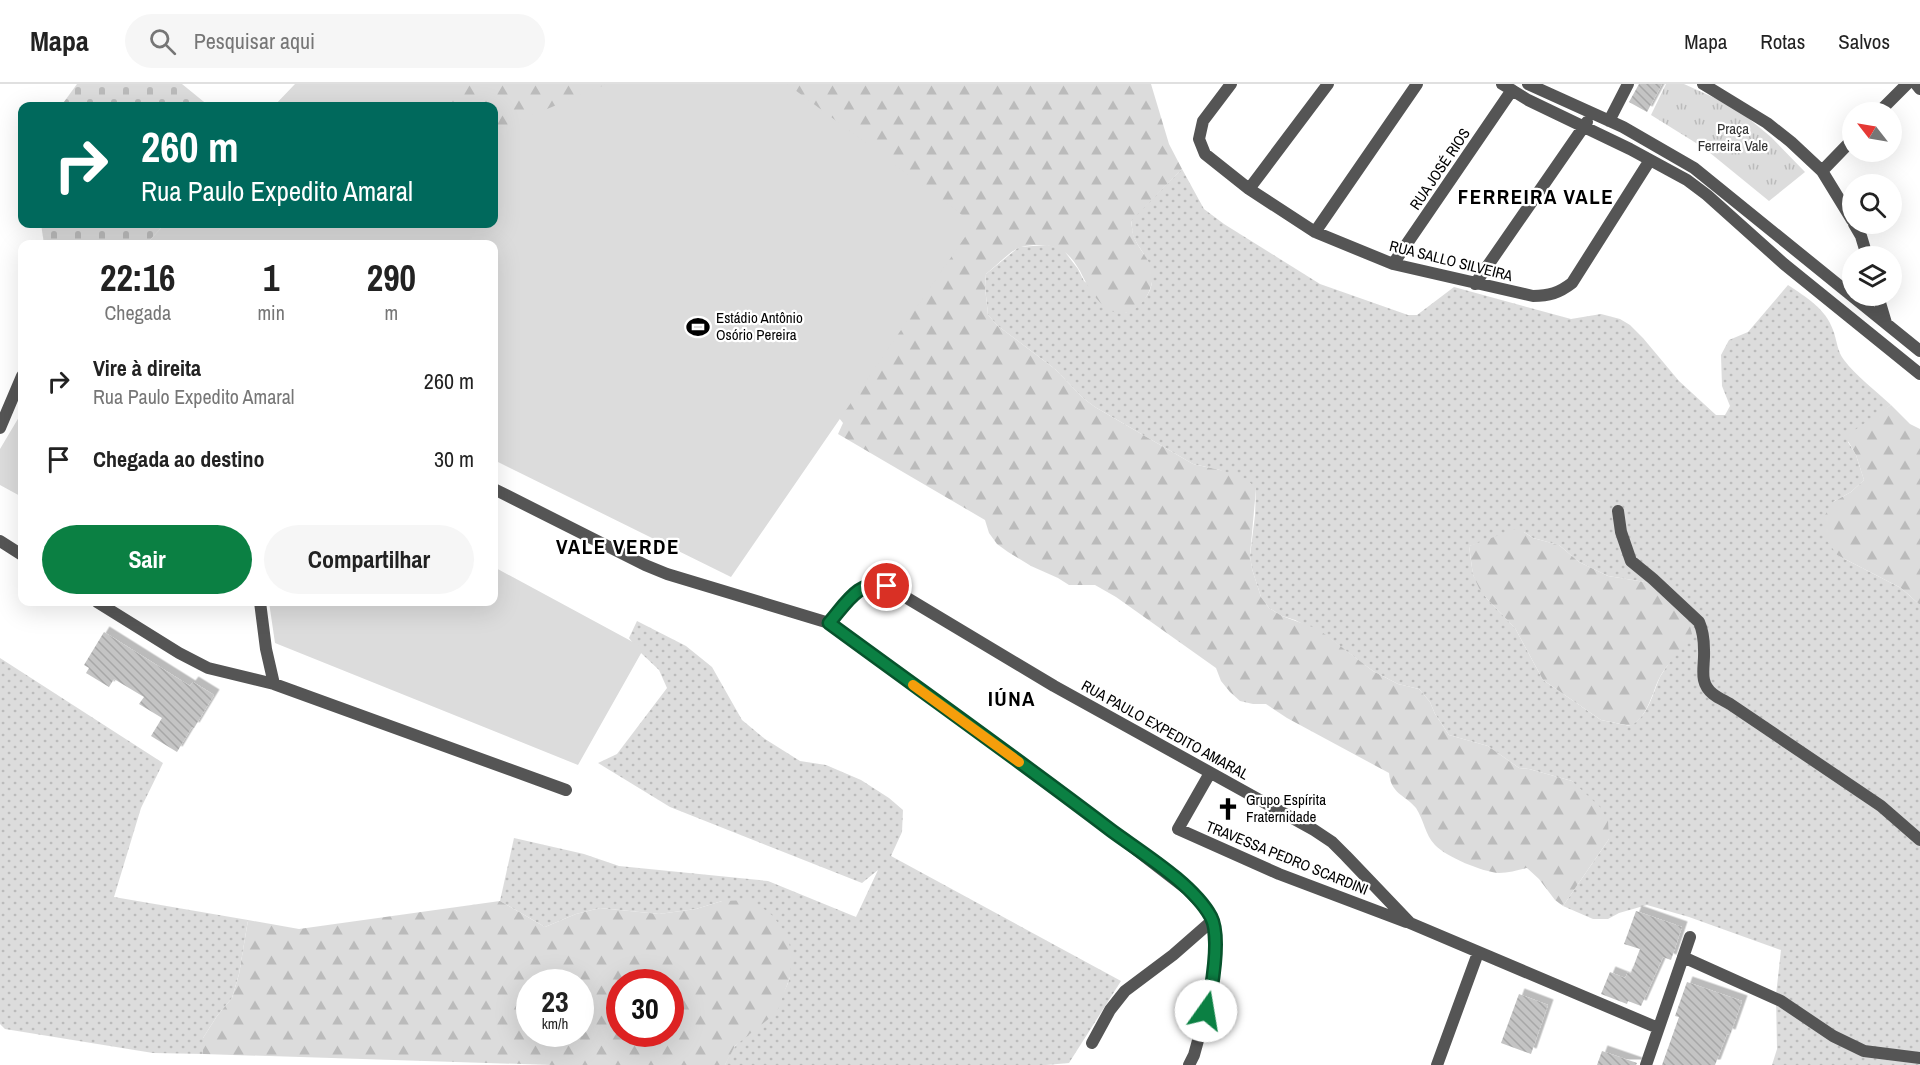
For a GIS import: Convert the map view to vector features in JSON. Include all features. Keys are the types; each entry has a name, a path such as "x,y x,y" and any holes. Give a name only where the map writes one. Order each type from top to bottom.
{"street":[{"name":"RUA SALLO SILVEIRA","path":"1231,84 1203,121 1199,139 1204,154 1249,189 1316,232 1393,264 1533,296 1556,294 1572,283 1650,160"},
{"path":"1249,189 1328,84"},
{"path":"1316,232 1417,84"},
{"path":"1528,84 1657,146 1709,179 1920,351"},
{"path":"1609,121 1628,84"},
{"path":"1703,84 1767,123 1822,171 1842,204"},
{"path":"1889,102 1907,84"},
{"path":"1916,84 1920,89"},
{"path":"1507,87 1687,180 1707,195 1757,242 1920,374"},
{"name":"RUA JOSÉ RIOS","path":"1393,264 1507,87"},
{"path":"1475,284 1592,113"},
{"path":"1822,171 1842,150"},
{"path":"1881,306 1886,323"},
{"path":"0,428 18,385"},
{"path":"498,491 660,571 829,623 1177,879 1206,909 1213,920 1215,968 1210,997 1194,1055 1189,1065"},
{"path":"1618,511 1621,532 1631,561 1700,622 1705,653 1702,668 1703,681 1712,694 1881,806 1920,840"},
{"path":"0,541 18,552"},
{"name":"RUA PAULO EXPEDITO AMARAL","path":"829,623 855,592 868,585 887,586 1045,680 1314,830 1332,842 1410,923 1658,1028"},
{"path":"103,606 179,653 208,668 274,684 566,790"},
{"path":"261,606 266,649 274,684"},
{"name":"TRAVESSA PEDRO SCARDINI","path":"1210,773 1178,829 1279,874 1410,923"},
{"path":"1092,1043 1110,1010 1125,991 1173,955 1213,920"},
{"path":"1646,1065 1690,937"},
{"path":"1437,1065 1478,953"},
{"path":"1683,957 1781,1001 1833,1036 1864,1051 1920,1058"}],"green space":[{"path":"77,84 182,84 204,102 64,102"},
{"path":"295,84 443,84 443,102 278,102"},
{"path":"412,84 1151,84 1169,144 1182,169 1131,221 1135,239 1152,271 1151,288 1147,296 1135,309 1128,312 1111,311 1096,299 1076,264 1067,254 1051,246 1029,245 1014,251 986,274 988,315 998,326 1055,369 1095,407 1193,464 1247,479 1256,489 1250,555 1252,569 1261,597 1269,608 1282,616 1318,629 1373,671 1398,684 1419,689 1430,702 1449,735 1488,746 1519,768 1572,781 1600,807 1608,821 1609,839 1563,906 1527,868 1506,873 1492,872 1465,863 1440,850 1432,841 1416,808 1395,790 1389,773 1287,718 1266,704 1240,701 1221,681 1216,668 1116,597 1095,585 1069,585 1008,552 997,544 989,533 985,520 838,434 843,423 825,400 498,246 498,240 494,240 494,228 498,228 498,102 413,102"},
{"name":"Estádio Antônio Osório Pereira","path":"607,84 787,84 974,224 731,577 498,462 498,240 150,240 161,228 498,228 498,129"},
{"name":"Praça Ferreira Vale","path":"1666,84 1684,84 1728,104 1771,137 1805,172 1769,201 1704,148 1651,115"},
{"path":"1182,169 1204,209 1224,224 1320,284 1408,315 1417,315 1454,287 1571,319 1601,314 1620,319 1643,338 1679,381 1716,415 1725,415 1730,406 1722,386 1721,355 1729,340 1748,332 1788,285 1826,316 1844,360 1860,378 1891,405 1848,442 1856,455 1864,480 1851,492 1833,502 1837,555 1901,588 1920,605 1920,1065 1772,1065 1777,1049 1776,995 1781,950 1689,917 1647,905 1619,913 1608,919 1593,919 1563,906 1609,839 1572,781 1519,768 1488,746 1449,735 1430,702 1419,689 1398,684 1373,671 1329,638 1269,608 1261,597 1250,556 1256,489 1220,470 1193,464 1095,407 1055,369 998,326 988,315 986,274 1019,247 1047,245 1062,248 1084,281 1125,313 1133,308 1149,292 1152,278 1147,260 1133,235 1131,220","holes":["1524,532 1533,538 1559,545 1579,562 1608,576 1657,584 1670,661 1660,677 1646,710 1630,726 1601,720 1543,680 1515,628 1487,599 1473,575 1469,546"]},
{"path":"42,228 161,228 150,240 43,240"},
{"path":"1891,405 1910,424 1920,429 1920,605 1901,588 1837,555 1826,539 1822,520 1833,502 1851,492 1864,480 1856,455 1848,441 1849,434"},
{"path":"18,419 18,495 0,485 0,449"},
{"path":"1516,529 1533,538 1559,545 1579,562 1608,576 1657,584 1688,619 1692,634 1661,675 1642,716 1631,726 1601,720 1543,680 1515,628 1479,588 1473,575 1469,546"},
{"path":"498,569 644,648 578,765 275,643 270,606 498,606"},
{"path":"637,621 686,646 712,667 742,720 765,739 800,761 826,765 861,780 903,810 902,832 891,856 1121,981 1069,1063 1046,1065 725,1065 737,1044 775,1006 790,977 722,901 696,909 659,914 600,908 576,914 545,927 500,901 514,838 584,854 619,866 768,881 856,917 878,870 862,883 670,807 598,763 617,754 667,688 659,670 629,638"},
{"path":"0,658 163,763 141,808 114,897 248,920 239,974 232,998 203,1038 203,1054 153,1053 5,1029 0,1024"},
{"path":"752,900 773,916 787,935 792,955 790,977 777,1012 735,1046 725,1065 552,1065 203,1054 203,1038 232,998 239,974 248,920 299,929 500,901 545,927 576,914 600,908 659,914 696,909 722,901"}],"building":[{"path":"1639,84 1662,84 1647,112 1629,102"},
{"path":"104,632 190,686 193,682 214,695 177,752 151,736 162,718 139,704 144,697 114,679 109,687 86,673 89,668 84,665"},
{"path":"1636,911 1682,927 1671,960 1663,957 1641,1006 1628,1001 1627,1004 1601,994 1610,972 1625,978 1628,972 1631,973 1640,949 1624,944"},
{"path":"1687,982 1742,1001 1730,1035 1727,1034 1715,1065 1662,1065 1679,1017 1675,1016"},
{"path":"1519,994 1548,1005 1531,1054 1501,1043"},
{"path":"1602,1051 1637,1063 1636,1065 1597,1065"}],"slow traffic":[{"path":"913,685 1019,762"}],"place":[{"name":"Estádio Antônio Osório Pereira","path":"698,327"},
{"name":"Grupo Espírita Fraternidade","path":"1228,809"}],"district":[{"name":"FERREIRA VALE","path":"1536,197"},
{"name":"VALE VERDE","path":"618,547"},
{"name":"IÚNA","path":"1012,699"}],"route":[{"path":"887,586 868,585 855,592 829,623 1069,798 1177,879 1188,890 1213,920 1215,968 1206,1011"}]}
